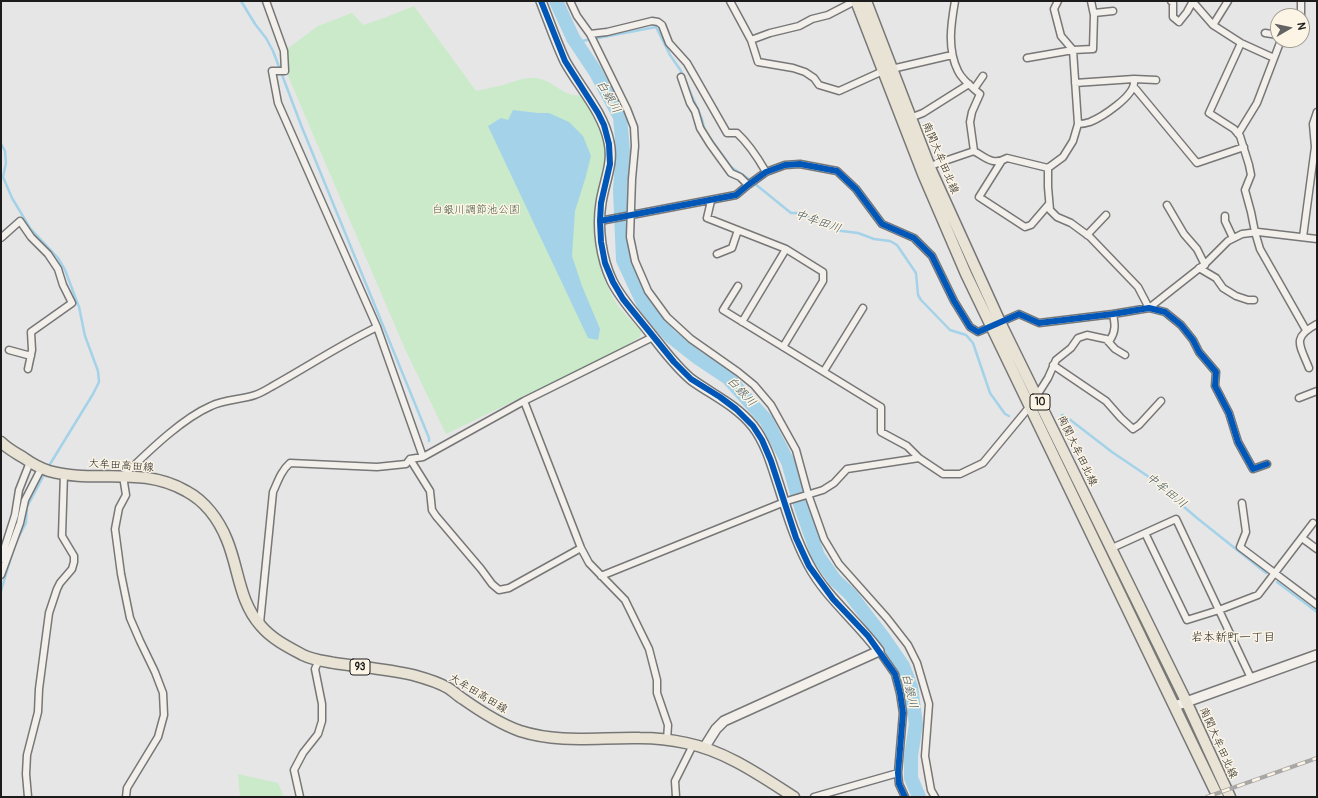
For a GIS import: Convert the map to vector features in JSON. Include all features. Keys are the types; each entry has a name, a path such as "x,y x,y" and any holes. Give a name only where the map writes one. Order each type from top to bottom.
{"main road":[{"name":"南関大牟田北線","path":"856,1 910,118 1031,406 1218,797"},
{"name":"南関大牟田北線","path":"866,1 887,71 936,202 966,274 1037,396 1186,701 1230,797"},
{"name":"大牟田高田線","path":"1,442 7,448 30,462 48,470 64,474 88,476 147,478 170,483 198,498 211,512 228,541 242,594 259,625 270,636 305,656 319,660 415,676 447,687 464,700 501,723 527,732 553,738 573,740 640,738 667,740 704,748 754,771 794,797"}],"street":[{"path":"266,1 284,51 285,71 272,71 278,103 378,327 423,457"},
{"path":"541,1 565,61 598,113 604,125 610,144 610,164 601,203 604,221 601,242 605,263 613,282 623,299 674,362 691,379 720,396 753,426 762,440 771,461 786,501 796,538 809,566 833,599 868,636 895,674 903,714 898,773 899,784 905,797"},
{"path":"570,1 577,16 592,37 627,109 634,127 635,146 630,237 635,261 648,291 667,317 691,339 754,385 771,405 796,450 806,495 824,539 839,564 887,618 908,645 917,663 929,704 925,756 931,790 935,797"},
{"path":"730,1 751,40 758,62 793,68 805,72 814,78 819,85 839,91 887,71 952,55"},
{"path":"751,40 770,33 799,26 812,19 828,15 856,1"},
{"path":"955,1 950,38 952,55 958,72 980,94 972,112 970,122 974,151"},
{"path":"1049,204 1032,225 1025,227 979,197 1001,162 1007,158 1048,168 1063,157 1073,140 1078,124 1073,50 1061,36 1054,9 1058,1"},
{"path":"1027,58 1073,50 1093,49 1094,13 1091,1"},
{"path":"1170,1 1173,3 1173,17 1179,22 1193,1 1213,25 1241,43 1274,58"},
{"path":"1213,25 1228,1"},
{"path":"1094,13 1113,11"},
{"path":"592,37 652,21 658,22 662,25 669,43 687,63 726,133 738,133 757,156 766,172"},
{"path":"1265,33 1270,34"},
{"path":"1241,43 1209,113 1234,129 1244,147 1250,165 1251,175 1245,190 1252,212 1255,232 1260,249 1306,330"},
{"path":"1238,134 1257,103 1278,48"},
{"path":"910,118 923,113 972,87 983,76"},
{"path":"681,77 690,103 695,111 700,128 710,144 731,173 751,182"},
{"path":"1075,83 1134,79 1156,80"},
{"path":"1078,124 1090,122 1128,96 1134,87 1134,79"},
{"path":"1134,87 1197,162 1244,147"},
{"path":"1303,238 1315,147 1313,124 1317,112"},
{"path":"930,166 974,151 991,161 1001,162"},
{"path":"604,221 712,201 736,195 766,172 785,165 800,164 837,171 856,189 882,224 914,238 932,256 954,301 970,327 978,332 1019,314 1039,323 1149,308 1165,312 1181,325 1199,352 1216,372 1215,386 1229,413 1238,442 1253,469 1266,464"},
{"path":"1048,168 1050,210 1087,235 1138,287 1149,308"},
{"path":"712,201 707,218 786,249 823,272 823,281 783,347"},
{"path":"1167,205 1184,234 1197,249 1202,266 1216,278 1223,288 1236,296 1248,300 1254,300"},
{"path":"1087,235 1106,215"},
{"path":"1225,216 1225,221 1233,238"},
{"path":"1,238 20,221 31,237 48,254 58,269 72,303 31,332 32,350 28,369"},
{"path":"717,254 732,248 738,230"},
{"path":"1149,308 1202,266 1228,241 1242,234 1255,232 1317,239"},
{"path":"742,322 786,249"},
{"path":"738,286 723,310 881,407 881,432 907,446 919,458 944,474 960,474 983,463 1031,406 1048,378 1056,360 1071,348 1078,338 1087,335 1110,340 1114,335 1115,327 1113,314"},
{"path":"824,371 863,308"},
{"path":"1309,368 1299,343 1301,335 1306,330 1316,325"},
{"path":"126,797 127,788 158,737 164,715 163,693 130,618 120,574 115,529 119,508 126,495 123,476 160,441 209,406 220,402 255,395 326,354 378,327"},
{"path":"259,625 274,492 285,467 290,463 377,467 406,464 410,459 423,457 524,401 653,337"},
{"path":"1106,339 1115,349 1125,355"},
{"path":"9,350 31,356"},
{"path":"1053,365 1106,401 1128,426 1133,429 1139,425 1160,401"},
{"path":"1299,398 1317,390"},
{"path":"524,401 581,548 589,563 625,600 649,649 657,680 657,693 668,725 667,740"},
{"path":"602,576 786,501 823,490 834,483 847,469 919,458"},
{"path":"410,459 430,491 432,510 436,516 492,584 499,590 509,588 581,548"},
{"path":"1,559 15,515 19,490 30,462"},
{"path":"1,575 20,523 25,500 42,467"},
{"path":"28,797 26,774 27,755 38,712 39,688 49,613 57,589 60,583 72,570 74,562 74,556 62,536 64,474"},
{"path":"1242,503 1246,532 1240,547 1317,605"},
{"path":"1112,548 1176,519 1251,678"},
{"path":"1145,533 1187,620 1258,596 1313,523"},
{"path":"1302,538 1317,549"},
{"path":"704,748 716,729 724,721 879,651"},
{"path":"1175,706 1317,655"},
{"path":"300,797 294,770 303,753 318,734 322,721 322,704 315,670 319,660"},
{"path":"676,797 676,781 693,745"},
{"path":"814,797 838,794 898,773"}],"green space":[{"name":"白銀川調節池公園","path":"414,6 476,91 524,79 536,78 542,79 570,94 582,95 592,112 604,140 607,159 595,216 596,243 600,263 606,282 615,301 641,331 640,337 617,351 446,434 405,349 279,55 318,26 352,13 363,25"},
{"path":"238,774 278,783 284,797 240,797"}],"water":[{"path":"513,110 549,113 569,122 583,136 591,156 575,211 572,256 582,286 600,329 598,340 588,338 488,126 501,118 508,120"}],"waterway":[{"path":"241,1 273,51 301,125 429,441"},
{"name":"白銀川","path":"556,1 573,38 595,71 620,117 623,151 620,190 623,260 644,305 670,336 698,358 728,378 766,420 788,462 801,507 818,556 835,580 850,594 903,666 911,687 916,724 911,756 911,778 919,797"},
{"name":"中牟田川","path":"577,42 656,27 670,55 681,71 702,119 705,131 731,167 749,179 791,213 796,213 825,224 834,230 858,233 874,239 890,241 897,245 916,273 918,295 921,300 950,330 966,335 973,343 990,393 1005,414 1009,416"},
{"path":"1,144 5,151 6,163 3,177 12,198 30,228 58,258 65,270 79,307 85,336 98,371 99,382 93,394 47,469"},
{"name":"中牟田川","path":"1062,415 1149,477 1197,518 1266,573"},
{"path":"1,591 15,544 26,523 27,507 45,473"},
{"name":"中牟田川","path":"1277,582 1317,612"}],"railway":[{"path":"1207,797 1317,758"}],"cycle path":[{"path":"541,1 565,61 598,113 604,125 609,144 610,164 601,203 600,221 601,242 605,263 613,282 623,299 674,362 691,379 736,409 753,426 762,440 771,461 796,538 809,566 833,599 868,636 895,674 903,713 898,773 899,784 905,797"},
{"path":"600,221 736,195 766,172 785,165 800,164 837,171 856,189 882,224 914,238 932,256 954,301 970,327 978,332 1019,314 1039,323 1149,308 1165,312 1181,325 1193,340 1199,352 1216,372 1215,386 1229,413 1238,442 1253,469 1267,464"}],"district":[{"name":"岩本新町一丁目","path":"1233,638"}]}
